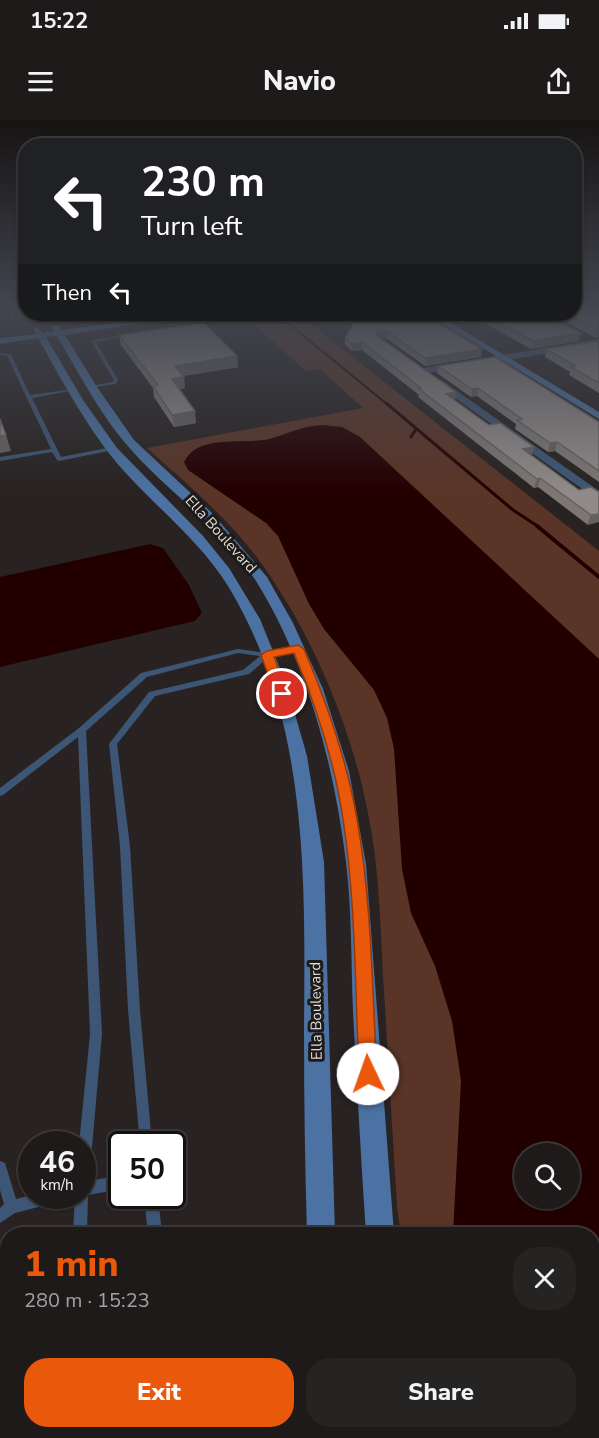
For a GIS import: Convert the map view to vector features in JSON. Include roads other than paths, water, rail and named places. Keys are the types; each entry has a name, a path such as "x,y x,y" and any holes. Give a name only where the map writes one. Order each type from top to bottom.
{"main road":[{"name":"Ella Boulevard","path":"60,369 112,449 184,523 222,567 245,606 282,694 303,775 314,865 321,1227"},
{"name":"Ella Boulevard","path":"81,369 132,443 208,516 249,561 274,600 315,689 328,727 350,817 356,864 379,1227"},
{"path":"520,369 599,416"},
{"path":"73,390 92,387"},
{"path":"112,449 132,443"},
{"path":"267,655 298,649"}],"street":[{"path":"419,369 599,497"}],"lane":[{"path":"15,369 59,459 112,449"},
{"path":"92,387 116,380 109,369"},
{"path":"28,396 73,390"},
{"path":"0,459 54,450"},
{"path":"0,793 82,730 144,675 238,651 267,655"},
{"path":"145,1131 134,1010 125,846 113,744 152,694 246,672 267,655"},
{"path":"82,730 96,1034 87,1131"},
{"path":"0,1168 12,1207"},
{"path":"0,1216 18,1206"},
{"path":"80,1227 81,1209"},
{"path":"152,1209 153,1227"}],"waterway":[{"path":"343,369 388,405"},
{"path":"386,403 513,510 539,527"},
{"path":"411,437 416,429"},
{"path":"537,526 599,577"}]}
